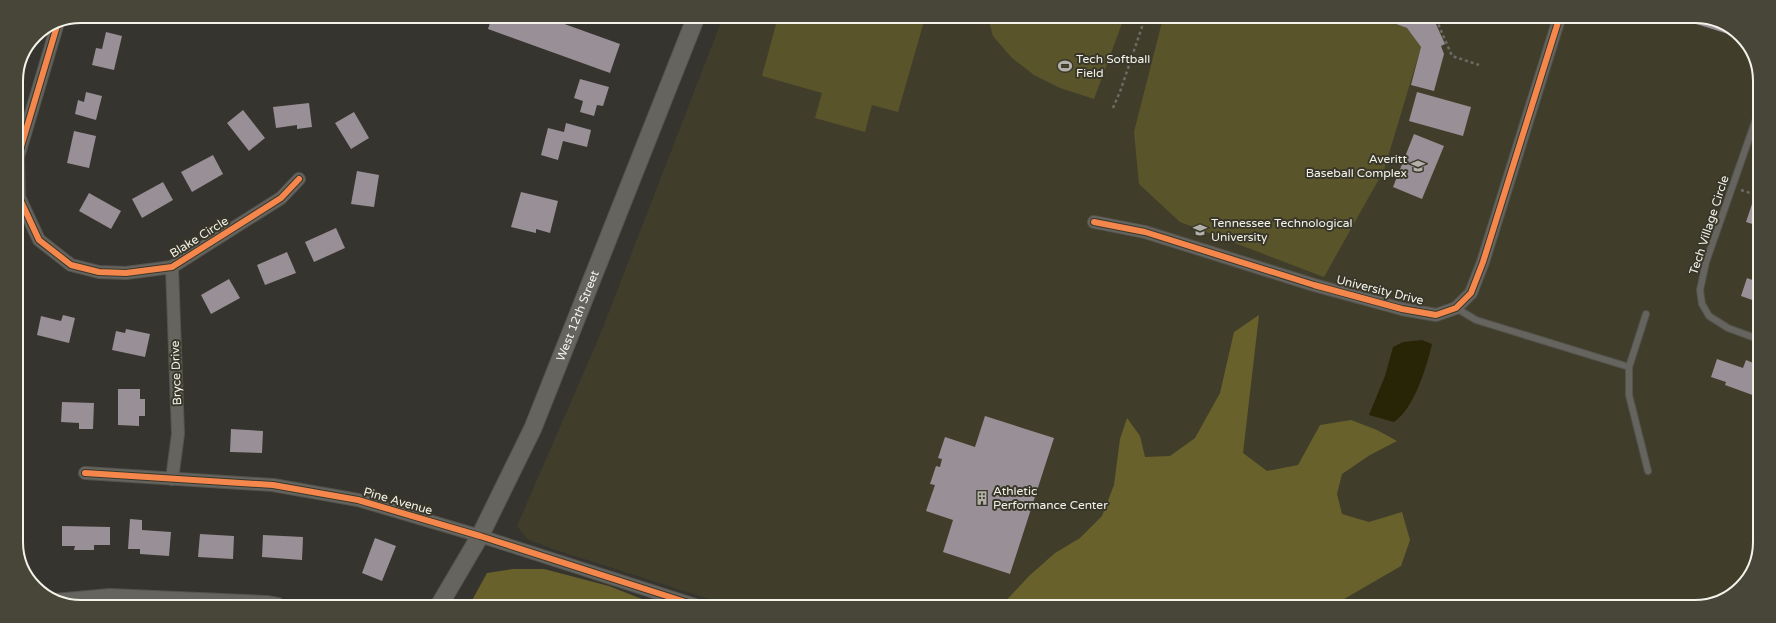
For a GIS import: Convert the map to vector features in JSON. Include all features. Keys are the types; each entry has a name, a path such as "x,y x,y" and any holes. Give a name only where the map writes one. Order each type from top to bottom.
{"main road":[{"name":"West 12th Street","path":"442,600 480,536 533,428 694,23"}],"street":[{"name":"University Drive","path":"1094,222 1145,232 1314,285 1402,309 1436,315 1456,308 1471,293 1483,262 1558,23"},
{"name":"Blake Circle","path":"23,140 56,29"},
{"name":"Blake Circle","path":"23,206 39,240 71,265 99,272 126,273 172,267 281,198 299,179"},
{"name":"Bryce Drive","path":"172,267 178,434 172,479"},
{"name":"Pine Avenue","path":"85,473 272,485 358,500 480,536 679,600"},
{"path":"68,599 110,595 221,600"}],"lane":[{"name":"Tech Village Circle","path":"1753,127 1706,262 1700,290 1702,304 1709,316 1728,328 1753,337"},
{"path":"1456,308 1476,320 1629,367"},
{"path":"1646,314 1629,367 1629,394 1648,471"}],"path":[{"path":"1113,108 1143,23"},
{"path":"1438,23 1452,56 1479,65"},
{"path":"1741,190 1753,194"}],"shaded area":[{"name":"Tennessee Technological University","path":"721,23 1703,23 1721,29 1733,37 1745,52 1752,69 1752,554 1747,568 1733,586 1721,594 1703,600 712,600 553,549 527,539 517,526 600,335"},
{"path":"776,23 924,23 898,112 872,105 865,132 815,118 822,93 762,76"},
{"name":"Tech Softball Field","path":"989,23 1122,23 1094,99 1060,88 1034,75 1012,58 993,36"},
{"name":"Averitt Baseball Complex","path":"1162,23 1392,23 1407,28 1421,47 1384,170 1324,277 1180,222 1139,184 1134,132"},
{"path":"1259,315 1243,453 1267,471 1298,465 1320,425 1351,420 1377,430 1397,441 1370,455 1342,474 1337,494 1342,514 1369,522 1402,512 1410,540 1401,566 1342,600 1007,600 1029,576 1055,553 1080,538 1102,516 1114,485 1120,439 1127,418 1140,436 1145,457 1170,456 1195,438 1220,393 1234,332"},
{"path":"1422,340 1432,344 1419,386 1408,407 1394,422 1369,415 1385,376 1393,347 1403,342"},
{"path":"513,569 544,569 609,586 644,600 472,600 487,573"}],"building":[{"path":"490,23 562,23 620,44 610,73 488,29"},
{"path":"1393,23 1435,23 1445,44 1441,46 1444,54 1434,91 1411,85 1421,47 1407,28"},
{"path":"1693,23 1703,23 1714,26 1729,34"},
{"path":"106,32 122,36 114,70 92,65 96,48 102,49"},
{"path":"580,79 609,87 603,106 597,105 594,116 580,112 583,101 574,98"},
{"path":"86,92 102,96 96,120 75,114 78,100 84,102"},
{"name":"Averitt Baseball Complex","path":"1417,92 1471,107 1463,136 1409,121"},
{"path":"309,103 312,127 297,129 297,125 276,128 273,107"},
{"path":"243,110 265,138 249,151 227,123"},
{"path":"354,112 369,138 351,149 335,123"},
{"path":"566,123 591,130 587,147 563,141 558,160 541,155 548,128 564,132"},
{"path":"74,131 96,136 89,168 67,163"},
{"name":"Averitt Baseball Complex","path":"1414,134 1444,146 1422,199 1393,187"},
{"path":"213,155 223,174 192,192 181,172"},
{"path":"357,171 379,175 374,207 351,204"},
{"path":"163,182 173,200 142,218 132,199"},
{"path":"521,192 558,201 550,233 536,229 536,233 511,227"},
{"path":"89,193 121,211 111,229 79,211"},
{"path":"1752,204 1753,204 1753,224 1746,222"},
{"path":"336,228 345,248 314,262 305,242"},
{"path":"287,252 296,273 265,285 257,265"},
{"path":"1747,278 1753,280 1753,300 1741,296"},
{"path":"229,279 240,298 211,314 201,295"},
{"path":"63,315 75,318 69,343 37,335 41,316 61,321"},
{"path":"126,329 150,334 145,357 112,350 116,331 125,333"},
{"path":"1717,359 1743,368 1746,360 1753,363 1753,395 1725,385 1726,382 1711,377"},
{"path":"118,389 140,389 140,399 145,399 145,416 139,416 139,426 118,425"},
{"path":"62,402 94,403 93,429 79,429 79,423 61,422"},
{"name":"Athletic Performance Center","path":"985,416 1054,438 1010,574 943,552 953,520 926,511 935,485 930,484 936,466 940,467 942,459 938,458 945,437 975,447"},
{"path":"231,429 263,431 262,453 230,452"},
{"path":"130,519 142,520 142,530 171,532 169,556 140,554 140,549 128,549"},
{"path":"62,526 110,527 110,545 94,545 94,550 74,550 75,546 62,546"},
{"path":"200,534 234,536 233,559 198,557"},
{"path":"263,535 303,537 302,560 262,557"},
{"path":"375,538 396,546 382,581 362,573"}],"cycle path":[{"path":"1094,222 1145,232 1314,285 1402,309 1436,315 1456,308 1471,293 1483,262 1558,23"},
{"path":"23,140 56,29"},
{"path":"23,206 39,240 71,265 99,272 126,273 172,267 281,198 299,179"},
{"path":"85,473 273,485 358,500 480,536 679,600"}],"place":[{"name":"Tech Softball Field","path":"1065,66"},
{"name":"Averitt Baseball Complex","path":"1418,166"},
{"name":"Tennessee Technological University","path":"1200,230"},
{"name":"Athletic Performance Center","path":"982,498"}]}
